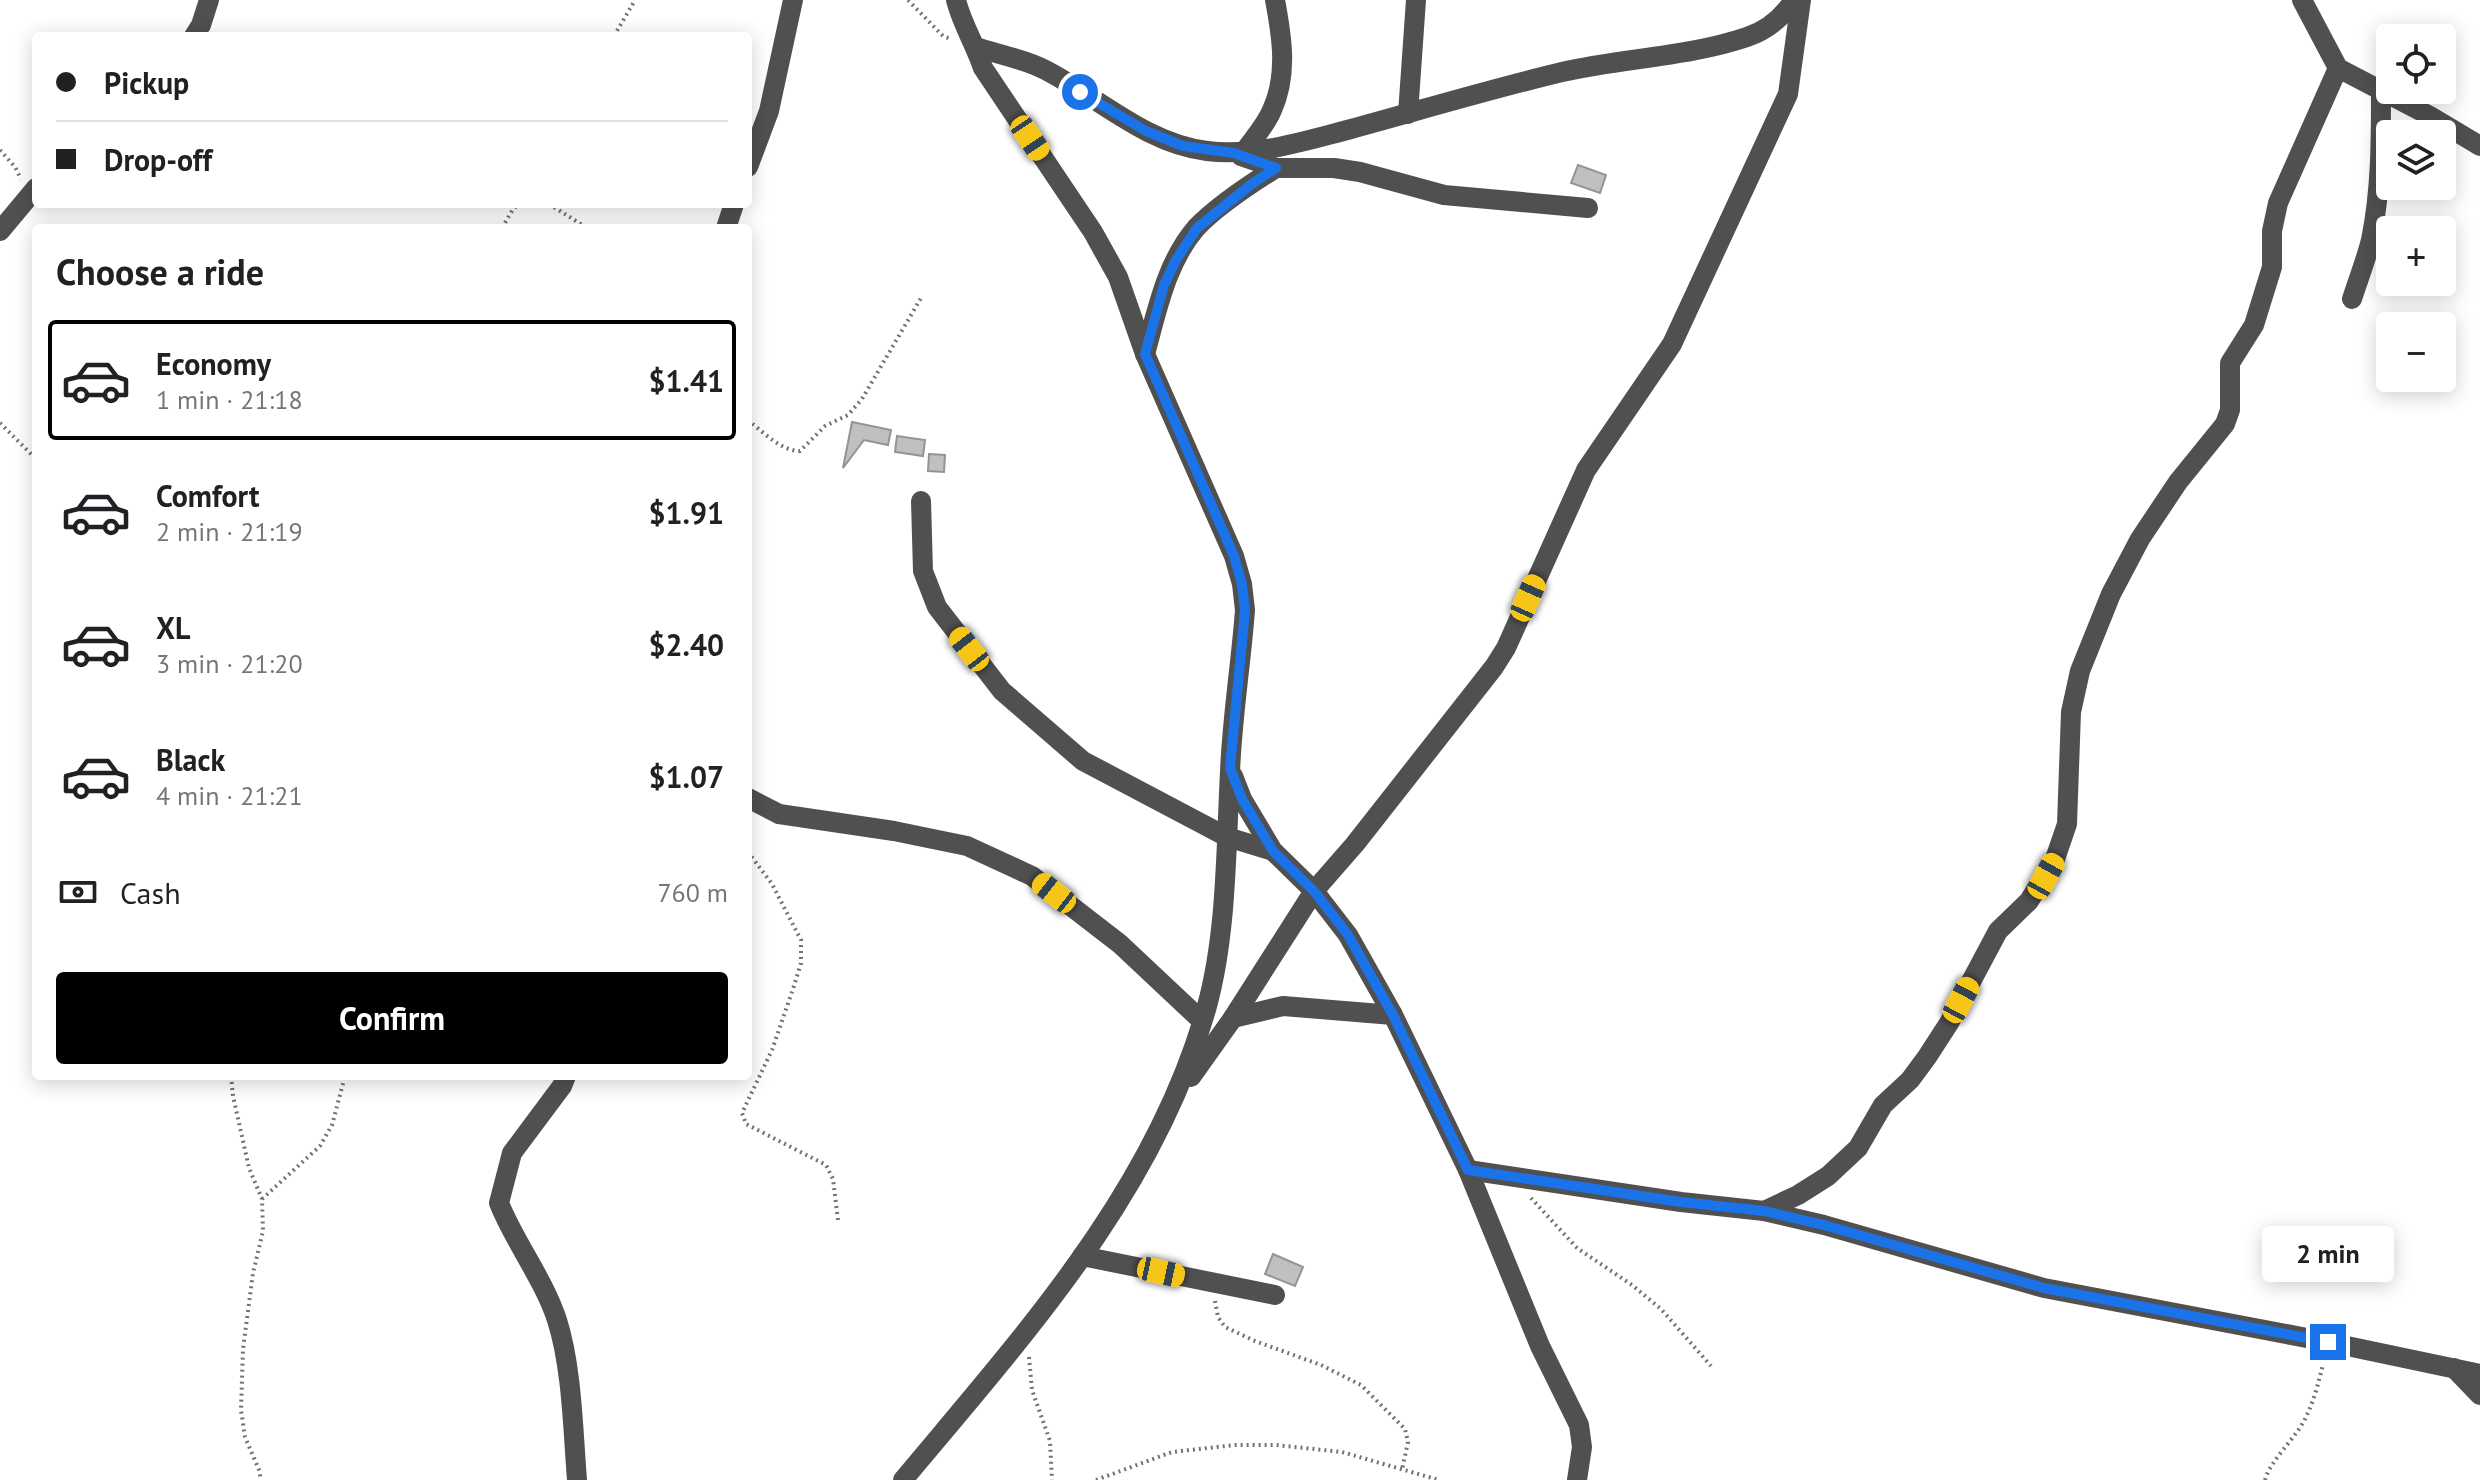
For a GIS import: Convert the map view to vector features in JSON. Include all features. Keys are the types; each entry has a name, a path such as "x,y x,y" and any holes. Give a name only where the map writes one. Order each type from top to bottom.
{"street":[{"path":"197,32 209,0"},
{"path":"752,156 769,111 793,0"},
{"path":"903,1480 1028,1330 1082,1256 1149,1155 1173,1102 1208,1004 1221,922 1230,768 1245,610 1234,556 1145,354 1118,277 1093,232 983,68 960,17 956,0"},
{"path":"1239,152 1272,112 1281,82 1283,54 1275,0"},
{"path":"1408,114 1416,0"},
{"path":"976,47 1051,72 1146,131 1171,141 1206,151 1239,152 1307,140 1563,72 1748,37 1778,21 1794,0"},
{"path":"1173,1102 1233,1018 1314,891 1364,832 1506,648 1586,470 1672,344 1788,94 1801,0"},
{"path":"2302,0 2338,68 2376,89"},
{"path":"1764,1211 1828,1176 1858,1148 1883,1105 1910,1080 1934,1046 1998,931 2029,901 2055,859 2067,824 2071,712 2080,671 2111,594 2140,539 2178,482 2225,424 2230,410 2230,363 2254,325 2272,267 2273,218 2338,68"},
{"path":"2352,299 2370,242 2375,212 2381,162 2381,104"},
{"path":"2406,104 2480,146"},
{"path":"1239,152 1276,168 1349,170 1444,195 1588,208"},
{"path":"1145,354 1164,285 1197,228 1276,168"},
{"path":"0,231 32,192"},
{"path":"921,501 923,571 937,607 1002,691 1083,761 1227,837 1273,851"},
{"path":"1230,768 1242,799 1273,851 1314,891 1348,935 1393,1015 1468,1170 1540,1346 1579,1425 1582,1447 1577,1480"},
{"path":"752,800 779,814 894,831 967,846 1032,876 1120,944 1202,1021"},
{"path":"1233,1018 1283,1006 1393,1015"},
{"path":"564,1080 512,1153 499,1203 541,1283 557,1321 570,1397 577,1480"},
{"path":"1468,1170 1681,1202 1764,1211 1824,1225 2044,1288 2480,1374"},
{"path":"1082,1256 1275,1295"},
{"path":"2454,1368 2480,1363"},
{"path":"2454,1368 2480,1395"}],"path":[{"path":"616,32 635,0"},
{"path":"908,0 943,36 976,47"},
{"path":"0,150 32,192"},
{"path":"555,208 581,224"},
{"path":"752,423 790,451 800,451 825,426 848,415 862,399 921,298"},
{"path":"0,423 32,455"},
{"path":"752,857 772,884 803,949 772,1050 742,1113 743,1119 746,1124 826,1165 833,1179 838,1220"},
{"path":"231,1080 249,1168 262,1199 263,1231 253,1273 243,1349 241,1410 245,1437 261,1480"},
{"path":"262,1199 320,1146 332,1125 344,1080"},
{"path":"1514,1178 1563,1236 1661,1309 1711,1366"},
{"path":"1213,1283 1218,1317 1225,1327 1321,1365 1361,1385 1405,1429 1408,1442 1402,1470"},
{"path":"1028,1330 1029,1372 1050,1441 1052,1480"},
{"path":"2265,1480 2271,1463 2285,1450 2304,1421 2316,1394 2328,1342"},
{"path":"1096,1480 1172,1452 1235,1445 1276,1445 1342,1452 1439,1480"}],"building":[{"path":"1578,165 1606,175 1600,193 1571,183"},
{"path":"852,422 891,430 888,445 864,440 843,468"},
{"path":"897,436 925,440 923,456 895,452"},
{"path":"929,454 945,455 944,472 928,471"},
{"path":"1273,1254 1303,1267 1295,1286 1265,1274"}],"route":[{"path":"1080,92 1146,131 1183,146 1234,153 1276,168 1197,228 1164,285 1145,354 1234,556 1242,584 1245,610 1230,768 1242,799 1273,851 1314,891 1348,935 1393,1015 1468,1170 1591,1190 1764,1211 1824,1225 2044,1288 2328,1342"}]}
